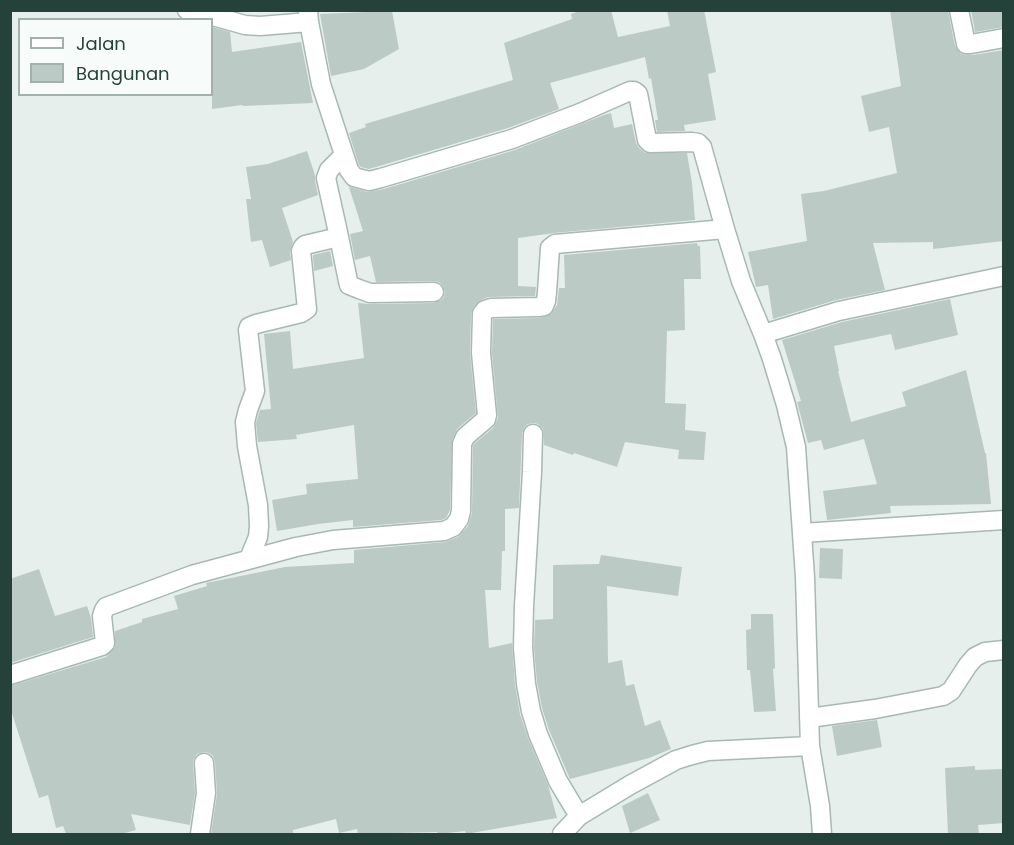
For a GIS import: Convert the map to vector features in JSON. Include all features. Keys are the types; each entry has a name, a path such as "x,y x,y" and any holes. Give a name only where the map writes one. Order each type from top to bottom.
{"street":[{"path":"187,10 245,25 260,26 308,16 321,84 351,174 369,181 512,139 630,91 638,94 647,140 650,143 699,143 741,281 763,334 786,405 796,447 805,578 810,746 820,806 822,834"},
{"path":"959,10 966,44 1004,38"},
{"path":"344,155 329,170 326,178 348,281 352,287 370,293 434,292"},
{"path":"10,675 102,646 105,643 102,616 106,607 192,575 296,547 333,540 444,531 453,527 461,511 462,444 465,437 486,419 480,332 482,314 485,309 544,306 550,248 555,244 724,229"},
{"path":"249,559 258,537 259,526 258,505 245,422 255,391 249,327 306,310 308,305 301,251 305,245 339,237"},
{"path":"763,334 839,311 1004,276"},
{"path":"533,434 524,606 526,684 538,734 558,781 579,816"},
{"path":"802,533 1004,520"},
{"path":"809,718 875,709 943,696 951,691 975,657 985,652 1004,650"},
{"path":"562,834 579,816 630,784 692,754 708,751 810,746"},
{"path":"200,834 206,793 204,763"}],"building":[{"path":"583,10 611,10 618,37 670,26 667,10 704,10 716,72 708,74 716,120 684,125 685,131 657,132 655,120 658,120 645,57 550,83 559,109 508,128 369,169 359,165 349,133 366,127 365,124 513,80 504,43 572,19 571,14"},
{"path":"890,10 948,10 955,46 961,54 973,55 1004,50 1004,241 933,249 933,242 873,243 885,290 836,300 773,319 768,285 756,287 748,252 807,241 801,194 824,191 897,173 889,127 869,132 861,96 901,86"},
{"path":"971,10 1004,10 1004,27 975,32"},
{"path":"392,11 399,49 364,69 331,76 320,14"},
{"path":"213,27 230,32 232,52 301,42 313,103 242,105 212,109"},
{"path":"611,113 614,128 632,124 636,143 645,153 687,153 695,220 518,238 518,286 536,287 535,296 488,297 473,308 470,353 476,413 457,429 452,440 450,510 446,518 353,527 353,520 277,531 272,500 307,494 306,484 358,479 354,425 296,435 297,439 258,442 256,423 260,410 271,409 264,334 290,331 293,369 364,358 358,303 434,303 444,297 443,286 439,282 376,282 370,256 355,260 350,234 363,231 349,187 367,192 384,189 515,150"},
{"path":"307,151 315,175 318,195 282,208 293,242 290,252 291,260 270,267 262,240 251,242 246,199 251,199 246,167 268,164"},
{"path":"697,243 700,246 701,279 684,279 685,330 667,331 665,403 686,404 685,430 706,432 704,460 678,459 679,450 625,442 617,467 544,445 543,429 538,424 528,424 522,433 519,508 505,509 505,551 502,551 501,590 485,590 489,648 512,643 520,714 548,785 557,818 466,834 465,831 438,834 437,832 358,834 357,829 339,833 336,819 293,830 293,834 211,834 217,794 215,762 213,756 204,752 197,754 193,763 195,793 190,825 131,814 136,830 121,834 66,834 63,826 56,828 48,795 39,798 10,707 10,686 106,657 115,647 115,631 142,622 142,619 178,609 174,596 207,586 206,583 285,567 354,563 354,550 445,542 458,537 468,526 472,513 473,446 493,428 498,418 492,353 493,319 538,318 551,314 557,305 559,288 565,288 564,255"},
{"path":"330,251 333,266 314,271 313,255"},
{"path":"950,299 958,335 895,350 891,334 834,346 838,371 851,422 906,406 902,392 966,370 986,453 991,504 890,506 891,513 827,520 823,491 877,484 864,439 824,450 821,440 808,443 797,402 801,401 782,340 842,322"},
{"path":"820,548 843,549 842,579 819,578"},
{"path":"601,555 682,567 678,596 607,586 608,663 622,660 626,686 634,684 645,726 660,720 671,749 649,758 570,779 542,708 534,648 535,620 553,619 553,565 599,564"},
{"path":"39,569 55,616 87,606 93,637 10,663 10,579"},
{"path":"751,614 773,614 776,711 754,712 750,670 747,670 746,630 751,629"},
{"path":"877,720 882,747 837,756 832,726"},
{"path":"975,766 975,770 1004,769 1004,823 978,825 979,834 948,834 945,768"},
{"path":"648,793 660,820 630,833 622,806"}]}
